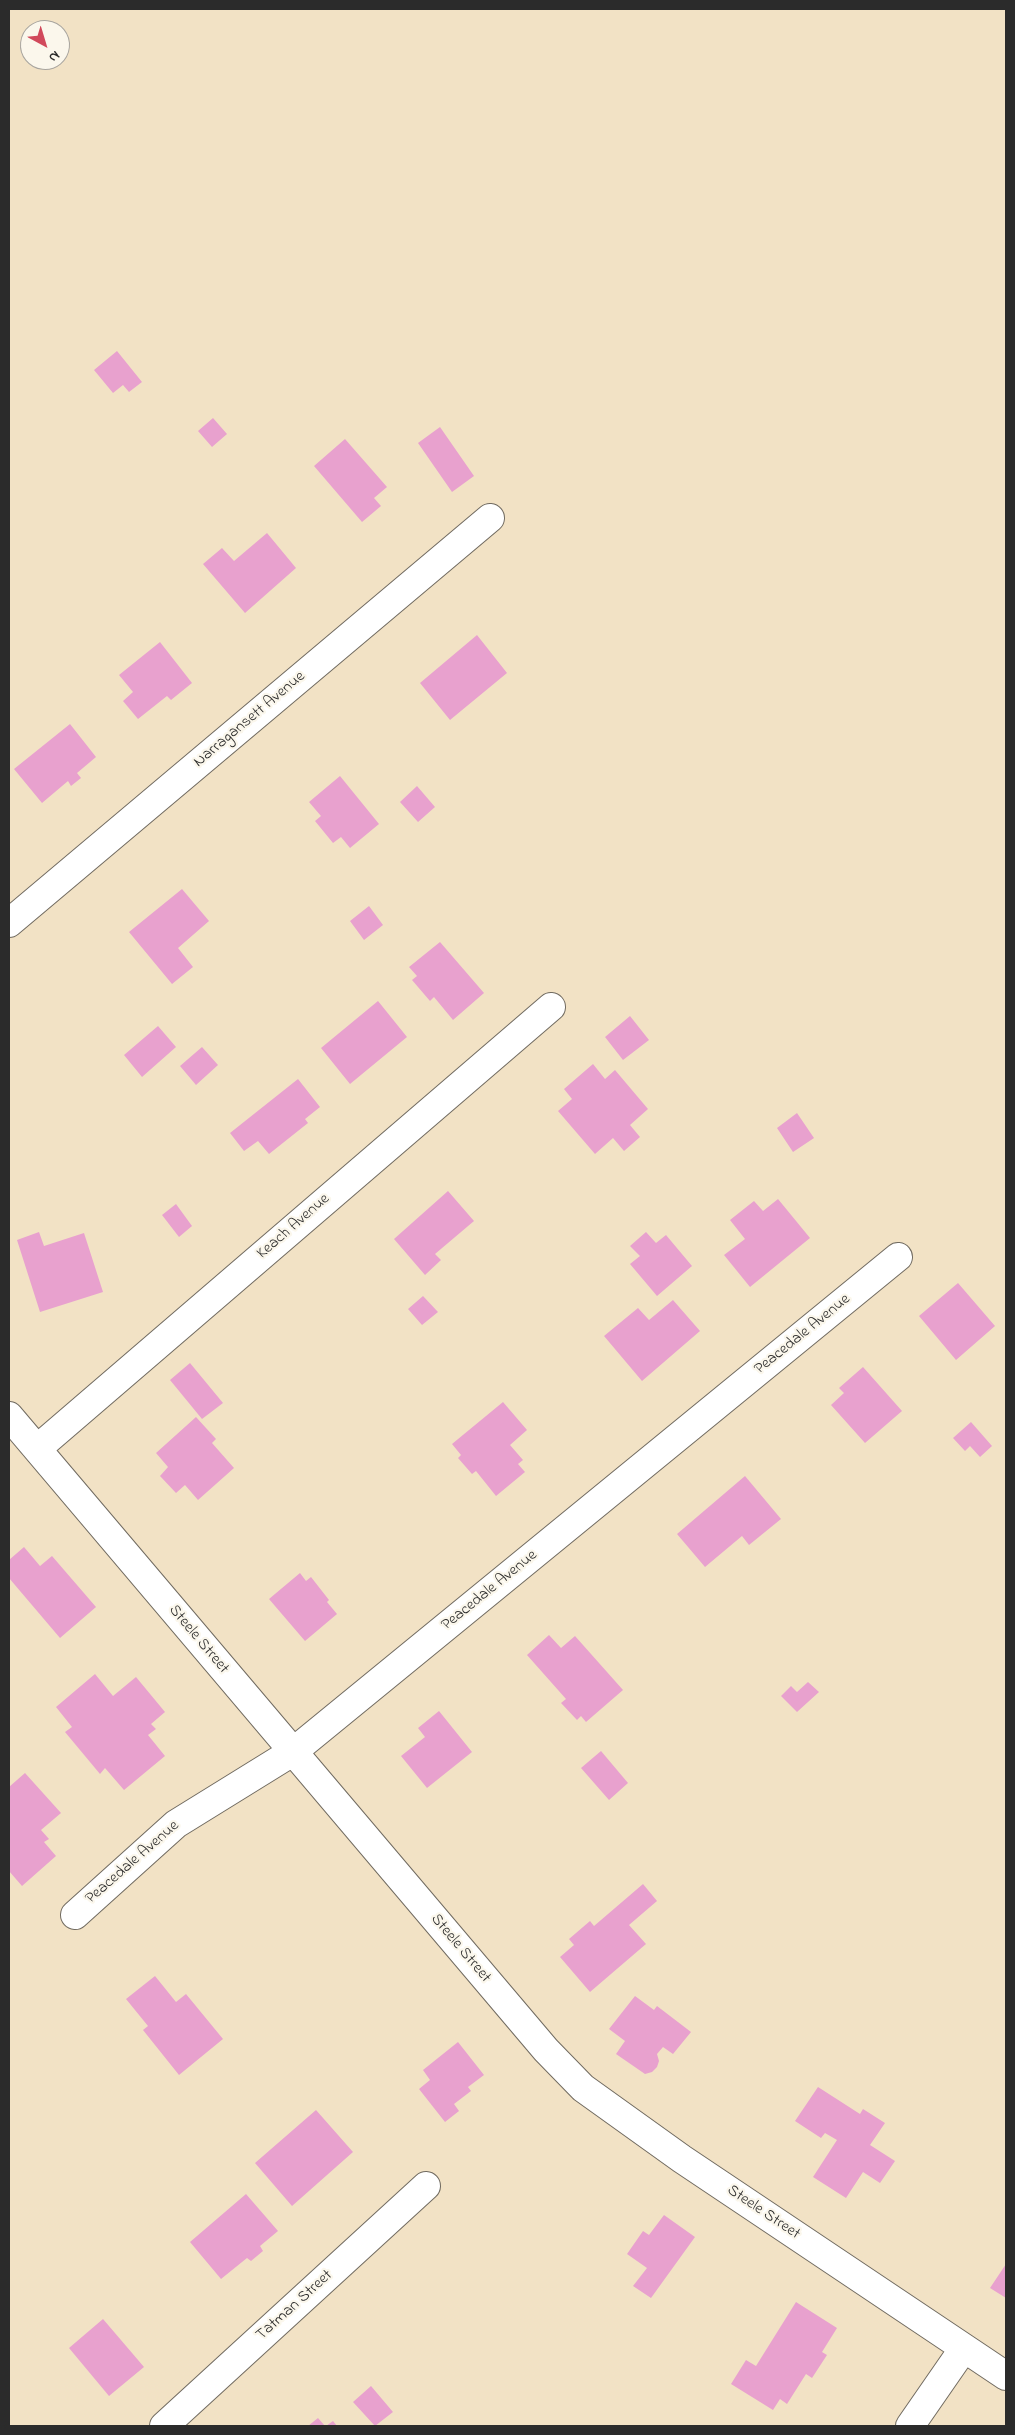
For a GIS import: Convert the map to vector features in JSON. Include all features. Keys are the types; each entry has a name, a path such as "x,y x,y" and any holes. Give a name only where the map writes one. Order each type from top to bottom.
{"street":[{"name":"Narragansett Avenue","path":"9,923 490,518"},
{"name":"Keach Avenue","path":"38,1448 551,1007"},
{"name":"Peacedale Avenue","path":"74,1915 176,1824 294,1751 898,1257"},
{"name":"Steele Street","path":"9,1416 546,2050 583,2088 682,2159 1006,2376"},
{"name":"Tatman Street","path":"164,2426 426,2186"},
{"path":"910,2426 964,2348"}],"building":[{"path":"117,351 142,382 129,392 123,385 113,393 94,370"},
{"path":"213,418 227,434 212,447 198,431"},
{"path":"440,427 474,476 452,492 418,443"},
{"path":"345,439 387,487 374,498 381,506 362,522 314,466"},
{"path":"267,533 296,568 245,613 203,564 222,548 234,561"},
{"path":"477,635 507,673 450,720 420,683"},
{"path":"160,642 192,683 171,700 167,696 138,719 123,701 133,692 119,675"},
{"path":"70,724 96,757 77,773 81,778 71,786 68,781 42,803 14,769"},
{"path":"340,776 379,824 350,848 341,837 333,843 315,821 321,816 309,802"},
{"path":"417,786 435,807 418,822 400,802"},
{"path":"182,889 209,921 178,948 193,967 172,984 129,932"},
{"path":"369,906 383,925 364,940 350,921"},
{"path":"440,942 484,993 453,1020 434,997 430,1001 412,980 417,976 409,967"},
{"path":"378,1001 407,1037 350,1084 321,1048"},
{"path":"630,1016 649,1040 623,1060 605,1037"},
{"path":"158,1026 176,1047 142,1077 124,1055"},
{"path":"202,1047 218,1065 196,1085 180,1066"},
{"path":"593,1064 605,1079 615,1070 648,1109 630,1125 640,1137 624,1151 613,1138 595,1154 558,1111 572,1099 564,1089"},
{"path":"298,1079 320,1107 305,1119 308,1123 269,1154 258,1141 244,1151 230,1133"},
{"path":"797,1113 814,1138 793,1152 777,1128"},
{"path":"448,1191 474,1221 435,1254 441,1260 425,1275 394,1239"},
{"path":"778,1199 810,1238 750,1287 724,1255 745,1239 730,1220 754,1201 763,1211"},
{"path":"176,1204 192,1226 179,1237 162,1215"},
{"path":"39,1232 44,1246 84,1233 103,1292 40,1312 17,1240"},
{"path":"646,1232 656,1243 666,1235 692,1266 657,1296 630,1264 640,1256 630,1246"},
{"path":"958,1283 995,1326 956,1360 919,1316"},
{"path":"423,1296 438,1312 422,1325 408,1309"},
{"path":"673,1300 700,1331 642,1381 604,1336 638,1308 649,1320"},
{"path":"190,1363 223,1403 202,1419 170,1380"},
{"path":"863,1367 902,1411 865,1443 831,1405 844,1393 839,1388"},
{"path":"503,1402 527,1430 510,1445 523,1460 518,1464 525,1472 496,1496 476,1471 472,1474 458,1458 461,1455 452,1444"},
{"path":"196,1417 216,1439 212,1443 234,1468 198,1500 185,1485 176,1493 160,1476 168,1467 156,1453"},
{"path":"971,1422 992,1446 980,1457 970,1446 965,1451 953,1438"},
{"path":"745,1476 781,1519 749,1545 742,1536 705,1567 677,1534"},
{"path":"24,1547 40,1566 52,1556 96,1607 60,1638 9,1578 9,1560"},
{"path":"300,1573 306,1581 311,1577 329,1600 327,1602 337,1614 305,1641 269,1599"},
{"path":"549,1635 561,1648 575,1636 623,1690 586,1722 581,1716 577,1720 561,1703 566,1699 527,1655"},
{"path":"95,1674 113,1696 136,1677 165,1712 151,1724 156,1729 148,1735 165,1756 124,1790 105,1768 100,1774 65,1732 72,1727 56,1707"},
{"path":"808,1682 819,1692 797,1712 781,1696 791,1686 797,1692"},
{"path":"439,1711 472,1752 427,1788 401,1756 425,1737 418,1728"},
{"path":"601,1751 628,1783 609,1800 581,1768"},
{"path":"25,1773 61,1813 41,1830 49,1839 44,1842 56,1856 22,1886 9,1871 9,1787"},
{"path":"643,1884 657,1901 629,1925 646,1944 590,1992 560,1957 574,1945 569,1939 590,1921 594,1926"},
{"path":"155,1976 176,2002 186,1994 223,2039 179,2075 143,2030 148,2026 126,1999"},
{"path":"635,1996 654,2010 657,2006 691,2032 673,2054 663,2047 657,2054 659,2061 657,2067 652,2072 645,2074 616,2054 625,2041 609,2029"},
{"path":"458,2042 484,2075 468,2087 471,2091 454,2104 459,2111 445,2122 419,2089 430,2080 423,2070"},
{"path":"818,2087 860,2114 863,2109 885,2123 870,2145 895,2161 880,2183 863,2172 846,2198 813,2177 837,2140 825,2133 821,2138 795,2121"},
{"path":"316,2110 353,2152 292,2206 255,2163"},
{"path":"246,2194 278,2231 260,2246 263,2251 251,2261 247,2258 221,2279 190,2242"},
{"path":"664,2215 695,2237 651,2298 633,2286 647,2268 627,2254 643,2231 649,2235"},
{"path":"1006,2264 1006,2298 990,2288"},
{"path":"796,2302 837,2328 822,2352 827,2355 812,2378 806,2374 787,2404 780,2399 773,2410 731,2384 746,2360 756,2366"},
{"path":"103,2319 144,2367 109,2396 69,2348"},
{"path":"371,2386 393,2412 375,2426 353,2402"},
{"path":"318,2418 325,2426 308,2426"},
{"path":"333,2421 337,2426 326,2426"}]}
